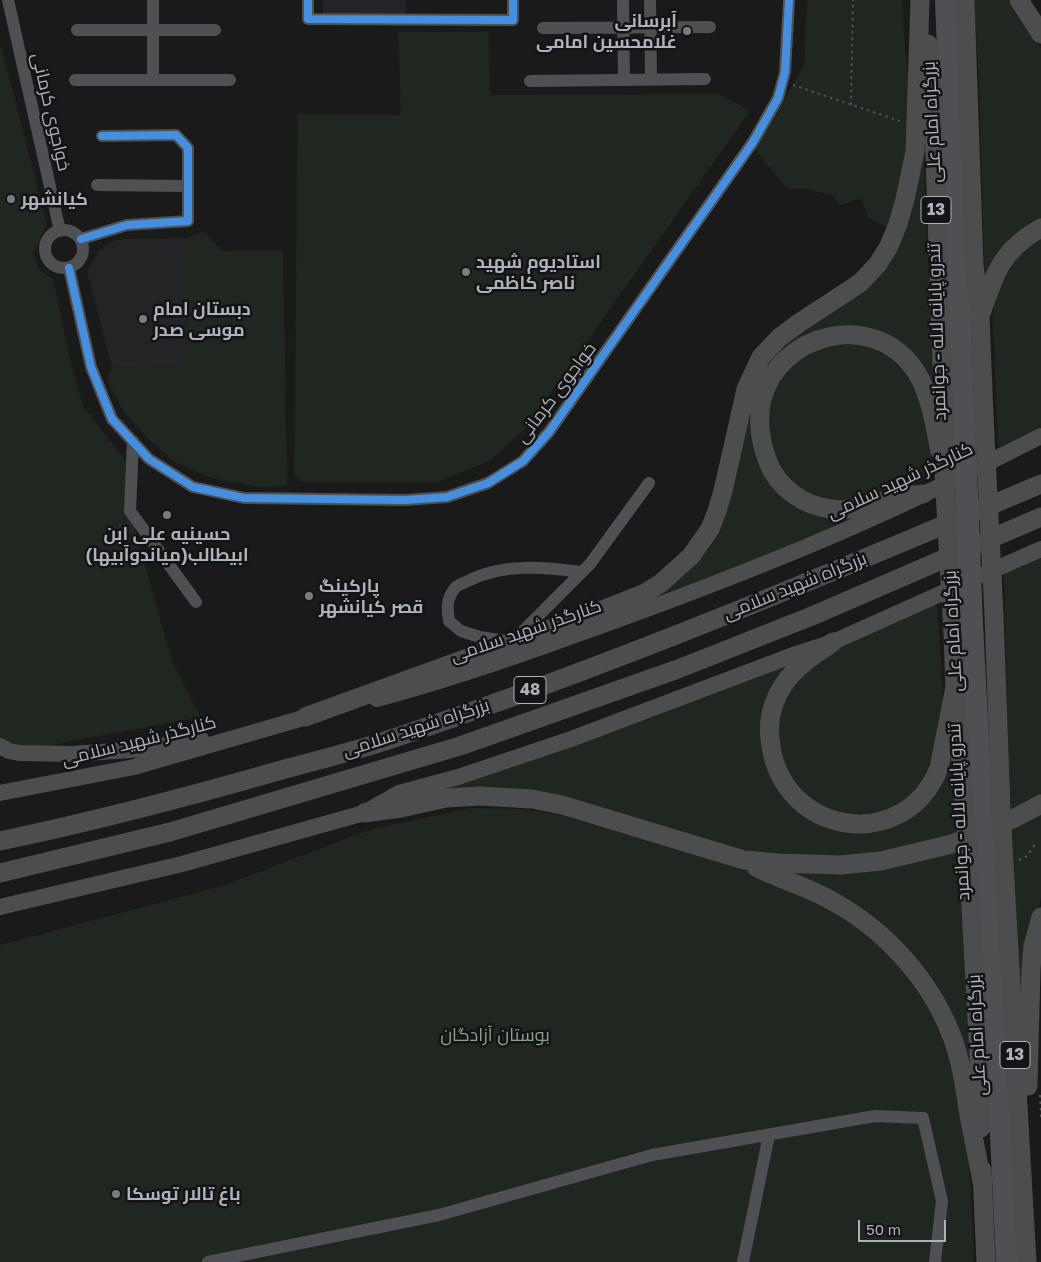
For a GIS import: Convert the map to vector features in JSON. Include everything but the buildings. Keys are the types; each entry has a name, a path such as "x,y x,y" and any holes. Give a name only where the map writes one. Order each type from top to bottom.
{"highway":[{"path":"305,717 582,618 645,593 676,571 696,550 710,529 717,512 724,491 746,389 761,358 780,337 798,323 860,283 878,264 892,239 905,199 914,152 917,126 916,87 920,0"},
{"name":"بزرگراه امام علی","path":"924,0 932,101 944,420 944,472 965,629 955,687 983,813 1007,853 1027,1262"},
{"name":"بزرگراه امام علی","path":"964,0 974,264 980,316 994,615 979,858 980,1074 986,1262"},
{"path":"1019,0 1041,34"},
{"path":"980,316 999,266 1021,241 1041,228"},
{"path":"923,494 892,498 866,507 841,510 813,505 795,496 785,488 769,466 759,427 763,397 775,374 788,357 807,344 840,335 854,334 881,340 894,348 912,365 920,378 929,403 944,472"},
{"name":"بزرگراه شهید سلامی","path":"0,840 59,828 236,783 394,738 561,679 686,630 848,566 1041,484"},
{"name":"بزرگراه شهید سلامی","path":"0,873 170,832 460,746 678,669 930,566 1041,517"},
{"path":"833,642 793,672 778,694 769,721 773,762 786,788 802,804 821,816 851,824 880,822 894,817 919,800 936,778 940,768 955,687"},
{"path":"364,813 401,808 446,798 480,796 532,800 562,805 744,860 833,901 862,920 883,937 915,973 938,1008 954,1042 962,1073 982,1182"},
{"path":"744,860 833,865 881,861 952,844 1015,818 1041,804"},
{"path":"1022,1179 1026,1127 1031,969 1033,946 1041,917"}],"main road":[{"name":"کنارگذر شهید سلامی","path":"0,793 134,767 305,717 429,686 638,613 766,562 877,516 1041,436"},
{"path":"0,907 182,864 364,813 399,793 458,777 571,739 796,654 833,642 1041,549"},
{"path":"0,746 9,751 19,753 49,755 98,753 143,749 265,729"}],"street":[{"name":"خواجوی کرمانی","path":"8,0 60,231"},
{"path":"153,0 153,80"},
{"path":"308,0 308,19 513,20 513,0"},
{"path":"624,0 624,80"},
{"path":"650,0 651,79"},
{"name":"خواجوی کرمانی","path":"69,268 91,367 112,418 149,459 194,487 244,498 405,500 447,497 488,483 523,461 549,432 753,142 778,98 783,81 789,0"},
{"name":"تندرو پایانه لاله - جوانمرد","path":"941,0 964,445 965,629 983,813"},
{"path":"952,0 964,445"},
{"path":"543,28 710,27"},
{"path":"77,30 215,30"},
{"path":"530,81 705,79"},
{"path":"75,80 230,80"},
{"path":"80,239 127,225 188,221 188,148 176,135 102,136"},
{"path":"97,185 188,186"},
{"path":"60,231 72,232 80,239 83,251 79,262 69,268 57,267 52,264 46,254 47,242 54,233 60,231"},
{"path":"133,441 130,512 196,602"},
{"path":"581,572 553,568 518,567 475,577 455,587 447,604 449,621 461,631 480,637 512,642 590,564 649,483"},
{"path":"979,858 1004,1061 1012,1262"},
{"name":"تندرو پایانه لاله - جوانمرد","path":"979,858 992,1050 1002,1262"},
{"path":"208,1262 439,1214 652,1155 875,1116 923,1118 942,1201 935,1262"},
{"path":"743,1262 769,1135"}],"path":[{"path":"851,106 853,0"},
{"path":"783,81 851,106 917,126"},
{"path":"1007,853 1024,858 1036,843"}],"shaded area":[{"path":"323,0 406,0 406,18 323,16"},
{"name":"دبستان امام موسی صدر","path":"188,238 186,366 112,368 87,271 98,252 113,241 125,239"}],"green space":[{"path":"807,0 902,0 909,88 908,155 889,228 868,218 861,198 839,206 834,196 807,189 788,189 755,150 804,65"},
{"path":"974,0 1008,0 1014,12 1041,48 1041,222 985,284 979,82"},
{"name":"استادیوم شهید ناصر کاظمی","path":"398,32 489,32 490,95 719,94 750,111 525,429 489,461 437,482 302,482 294,475 298,114 401,115"},
{"path":"0,42 47,224 33,254 40,271 53,279 71,364 83,406 129,465 130,512 172,661 200,717 46,746 10,746 0,739"},
{"path":"923,103 925,199 935,395 922,373 837,331 765,380 772,479 858,512 853,520 710,577 656,596 684,574 767,363 798,333 875,278"},
{"path":"204,231 221,251 283,250 287,486 258,487 211,478 175,462 148,439 123,411 107,379 112,368 186,366 188,238"},
{"path":"1041,232 1041,427 998,447 993,319 995,294 1007,263"},
{"path":"874,343 918,384 931,449 931,477 874,501 827,505 780,476 763,426 776,378 812,347"},
{"path":"1041,555 1041,796 1009,813 1004,571"},
{"path":"937,602 943,725 936,764 900,810 840,819 790,785 773,733 785,690 835,649"},
{"path":"818,650 771,699 789,800 885,826 951,751 957,835 928,844 841,858 744,852 578,803 409,797"},
{"name":"بوستان آزادگان","path":"471,808 523,809 555,814 721,861 774,879 874,930 945,1030 969,1150 974,1262 0,1262 0,945 222,886 372,829"},
{"path":"1041,811 1041,899 1034,920 1023,1047 1010,826"},
{"path":"958,847 973,1091 922,978 784,870"}],"cycle path":[{"path":"308,0 308,19 513,20 513,0"},
{"path":"69,268 91,367 112,419 149,459 193,487 244,498 405,500 447,497 488,483 523,461 549,432 753,142 778,98 785,72 789,0"},
{"path":"81,239 127,225 188,221 188,148 176,135 102,136"}],"place":[{"name":"آبرسانی غلامحسین امامی","path":"687,31"},
{"name":"کیانشهر","path":"11,199"},
{"name":"استادیوم شهید ناصر کاظمی","path":"466,272"},
{"name":"دبستان امام موسی صدر","path":"143,319"},
{"name":"حسینیه علی ابن ابیطالب(میاندوآبیها)","path":"167,515"},
{"name":"پارکینگ قصر کیانشهر","path":"309,596"},
{"name":"باغ تالار توسکا","path":"116,1194"}]}
